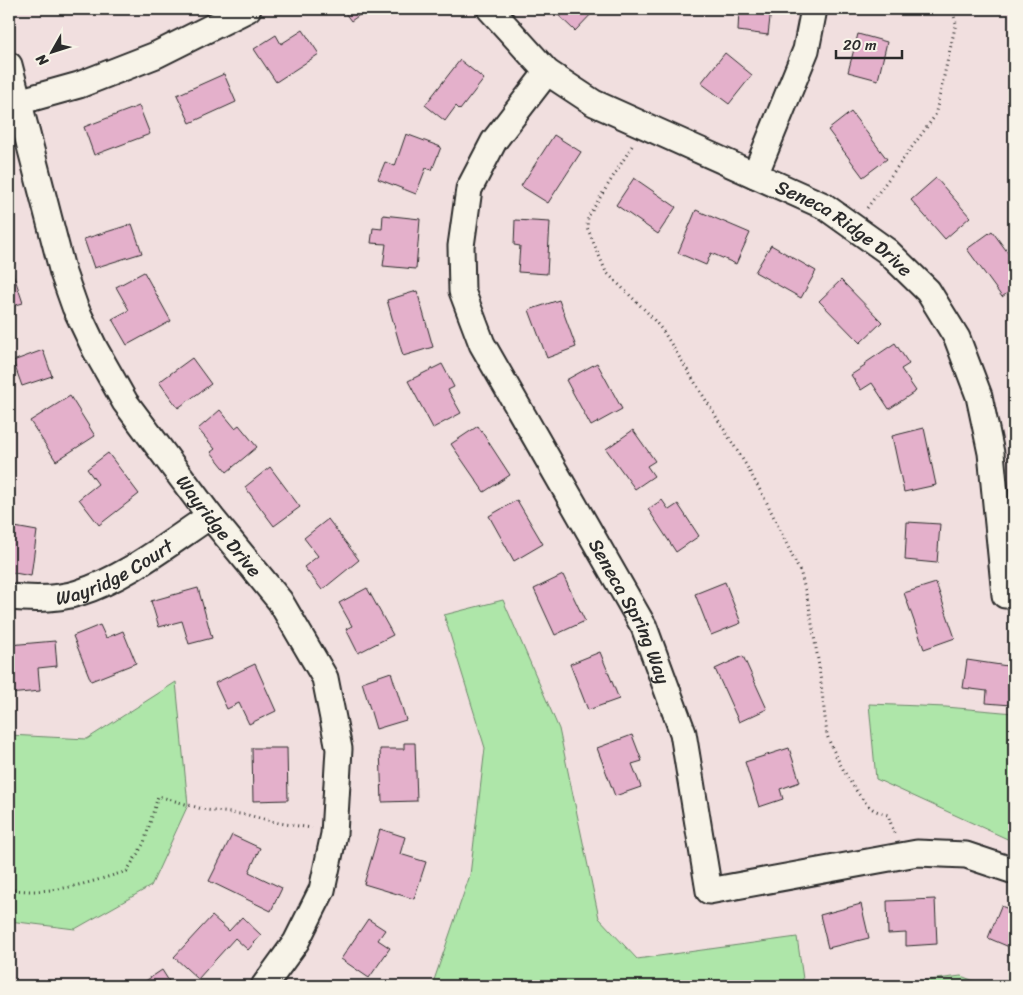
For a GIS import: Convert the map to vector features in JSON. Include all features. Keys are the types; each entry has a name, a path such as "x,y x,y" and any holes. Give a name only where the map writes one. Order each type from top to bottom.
{"street":[{"path":"18,102 79,85 156,56 248,9"},
{"name":"Seneca Ridge Drive","path":"490,9 547,72 594,103 824,206 887,251 928,291 958,338 979,396 991,453 1005,595"},
{"path":"755,175 806,50 814,9"},
{"name":"Wayridge Drive","path":"9,65 63,273 75,308 95,349 125,402 210,516 280,601 325,678 339,750 334,834 322,890 296,942 264,986"},
{"name":"Seneca Spring Way","path":"547,72 494,141 469,189 461,246 462,290 482,344 644,627 682,733 709,891 917,853 966,855 1014,871"},
{"name":"Wayridge Court","path":"9,597 33,599 77,594 127,572 210,516"}],"path":[{"path":"853,227 934,116 956,23 952,9"},
{"path":"645,126 588,217 587,227 606,272 648,313 663,332 746,465 770,509 798,568 805,589 819,666 827,735 830,744 840,764 867,804 873,809 888,815 900,856"},
{"path":"9,889 27,892 55,890 127,871 144,843 158,796 206,810 248,815 279,823 315,828 334,834"}],"green space":[{"path":"503,600 559,729 599,918 637,959 797,937 804,986 432,986 470,875 485,748 444,615"},
{"path":"176,682 188,805 151,886 75,929 9,921 9,735 87,739"},
{"path":"869,704 946,707 1014,713 1014,842 876,779"},
{"path":"961,976 987,986 882,986"}],"building":[{"path":"342,9 368,9 351,21"},
{"path":"552,9 596,9 575,31"},
{"path":"739,9 771,9 768,35 738,31"},
{"path":"303,30 319,54 276,82 254,49 276,35 281,44"},
{"path":"858,34 887,42 878,80 848,72"},
{"path":"725,53 752,75 729,104 701,83"},
{"path":"460,60 484,79 460,110 456,106 445,121 425,105"},
{"path":"224,74 236,102 190,123 177,95"},
{"path":"139,106 150,134 94,155 84,127"},
{"path":"851,112 887,159 863,177 828,130"},
{"path":"406,134 441,147 432,170 426,168 416,194 378,179 385,162 395,166"},
{"path":"554,135 581,152 548,203 521,186"},
{"path":"634,178 676,207 658,234 616,205"},
{"path":"936,178 970,217 945,239 911,200"},
{"path":"696,210 750,233 736,264 711,253 706,265 678,253"},
{"path":"383,215 420,219 416,269 383,266 386,244 371,243 373,228 382,229"},
{"path":"515,220 550,222 547,274 518,272 520,246 514,245"},
{"path":"132,224 142,253 94,268 84,239"},
{"path":"992,231 1014,261 1014,288 1002,297 967,249"},
{"path":"771,245 816,271 801,298 755,272"},
{"path":"12,270 23,303 9,307 9,271"},
{"path":"144,272 171,321 127,345 112,319 129,310 116,287"},
{"path":"841,280 882,322 860,343 819,301"},
{"path":"417,291 433,347 403,356 387,300"},
{"path":"559,300 576,347 547,358 529,310"},
{"path":"895,343 909,364 901,369 916,391 889,409 872,383 861,390 851,375"},
{"path":"43,350 52,376 22,386 13,361"},
{"path":"192,358 211,384 178,408 159,382"},
{"path":"597,363 622,409 591,426 566,380"},
{"path":"442,364 454,387 448,390 461,413 433,428 408,381"},
{"path":"70,396 95,436 56,461 30,421"},
{"path":"220,410 235,428 239,425 257,447 227,472 211,452 215,449 198,429"},
{"path":"478,426 510,475 484,492 451,444"},
{"path":"924,428 936,485 904,492 892,436"},
{"path":"633,430 655,461 647,466 654,476 635,489 606,449"},
{"path":"108,453 139,494 99,525 79,499 98,484 87,469"},
{"path":"270,467 300,507 274,526 245,487"},
{"path":"517,500 543,544 514,561 489,516"},
{"path":"662,500 669,510 678,504 699,536 676,552 648,509"},
{"path":"328,519 359,560 322,590 304,567 318,556 304,538"},
{"path":"907,522 940,524 937,563 905,560"},
{"path":"9,526 37,531 31,576 9,572"},
{"path":"563,575 585,621 555,635 534,589"},
{"path":"725,582 741,623 711,635 695,594"},
{"path":"936,583 955,638 924,649 904,593"},
{"path":"198,588 212,638 189,644 182,621 159,627 151,601"},
{"path":"367,588 393,635 358,653 346,629 352,626 339,603"},
{"path":"100,625 106,638 123,631 136,663 91,681 73,636"},
{"path":"55,641 57,666 38,668 40,691 9,694 9,645"},
{"path":"600,652 619,699 588,710 570,664"},
{"path":"743,656 767,709 739,722 715,669"},
{"path":"967,660 1014,667 1011,705 986,703 987,691 963,688"},
{"path":"255,664 276,711 249,724 239,703 227,709 215,683"},
{"path":"391,672 406,720 376,729 362,682"},
{"path":"632,735 642,761 632,764 641,787 615,796 597,748"},
{"path":"404,743 415,743 417,801 382,802 380,749 404,749"},
{"path":"252,748 287,748 288,800 253,801"},
{"path":"789,748 800,782 780,789 783,799 759,807 745,762"},
{"path":"380,829 405,837 400,854 426,862 414,899 364,884"},
{"path":"232,835 260,848 249,872 282,888 271,911 209,881"},
{"path":"935,899 937,944 906,946 906,933 888,934 887,901"},
{"path":"861,904 869,938 828,948 820,915"},
{"path":"1001,906 1014,911 1014,949 988,938"},
{"path":"212,916 229,931 242,917 261,935 248,950 235,938 198,979 174,957"},
{"path":"368,919 385,930 378,940 390,948 369,978 341,959"},
{"path":"162,970 172,986 138,986"}]}
